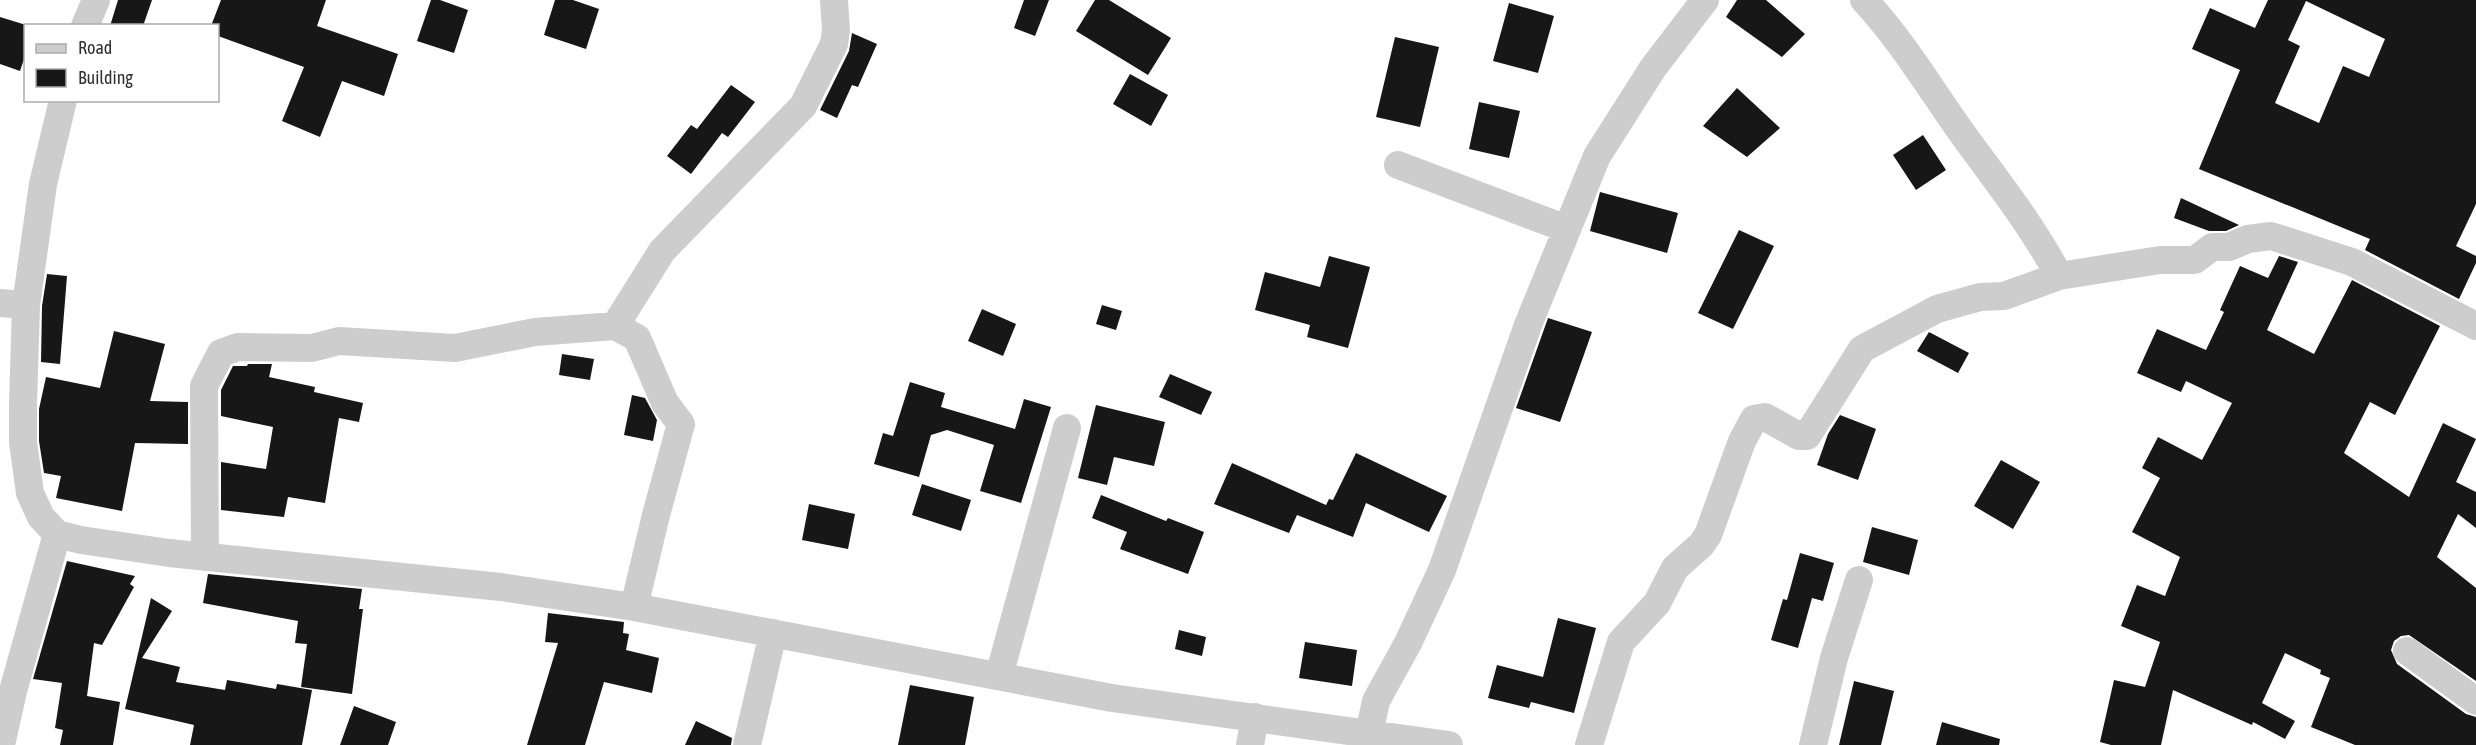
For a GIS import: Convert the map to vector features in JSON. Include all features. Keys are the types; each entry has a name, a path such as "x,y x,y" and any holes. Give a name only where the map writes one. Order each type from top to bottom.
{"street":[{"path":"86,24 96,0"},
{"path":"615,326 662,251 803,106 834,44 836,30 834,0"},
{"path":"1369,734 1376,701 1408,643 1442,570 1528,325 1605,140 1653,68 1705,0"},
{"path":"1864,0 1918,66 2039,240 2060,276"},
{"path":"63,102 13,304 30,493 41,517 57,534 110,545 501,587 634,607 1112,698 1449,745"},
{"path":"1398,165 1567,229"},
{"path":"1589,745 1621,642 1657,603 1675,568 1701,545 1708,535 1742,441 1754,419 1765,417 1799,436 1807,436 1866,346 1937,309 1980,297 2004,296 2060,276 2160,260 2195,260 2212,247 2229,247 2248,239 2271,236 2352,262 2476,326"},
{"path":"205,557 204,386 221,353 238,347 312,348 339,341 455,348 535,332 615,326 637,338 665,403 681,424 634,607"},
{"path":"999,676 1067,428"},
{"path":"1,745 13,690 57,534"},
{"path":"1813,745 1834,658 1859,580"},
{"path":"747,745 772,633"},
{"path":"2407,651 2476,701"},
{"path":"1250,745 1255,717"}],"building":[{"path":"118,0 152,0 144,24 111,24"},
{"path":"221,0 326,0 317,26 398,54 384,96 342,81 320,137 282,121 304,67 219,36 219,24 212,24"},
{"path":"431,0 440,0 468,10 454,53 417,41"},
{"path":"555,0 573,0 599,9 586,49 544,35"},
{"path":"1024,0 1049,0 1035,36 1014,28"},
{"path":"1095,0 1109,0 1171,38 1148,75 1076,31"},
{"path":"1737,0 1766,0 1805,34 1782,57 1726,17"},
{"path":"2268,0 2476,0 2476,204 2456,246 2476,256 2476,263 2459,299 2365,250 2370,239 2199,169 2240,70 2192,49 2210,8 2255,28","holes":["2306,1 2385,39 2369,77 2343,66 2319,123 2275,103 2300,46 2288,40"]},
{"path":"1509,3 1554,16 1538,73 1493,61"},
{"path":"0,17 24,24 24,59 20,71 0,64"},
{"path":"852,33 877,44 858,87 852,85 837,118 820,110 849,51"},
{"path":"1395,37 1439,47 1420,127 1376,117"},
{"path":"1130,74 1168,95 1151,126 1113,104"},
{"path":"731,85 755,102 728,137 722,133 691,174 667,156 691,125 697,129"},
{"path":"1737,88 1780,128 1747,157 1703,126"},
{"path":"1479,102 1520,111 1509,158 1469,149"},
{"path":"1923,135 1946,170 1916,190 1893,155"},
{"path":"1600,192 1678,213 1667,253 1590,231"},
{"path":"2181,198 2239,225 2226,231 2209,231 2174,218"},
{"path":"1739,230 1774,246 1733,329 1698,313"},
{"path":"1329,256 1370,267 1348,348 1307,337 1310,325 1255,310 1265,272 1320,287"},
{"path":"2279,256 2298,262 2267,330 2314,354 2352,280 2440,326 2395,415 2370,402 2344,453 2409,497 2443,423 2476,439 2456,482 2476,492 2476,528 2458,514 2437,557 2476,588 2476,681 2409,635 2401,636 2394,641 2391,650 2397,664 2466,714 2476,717 2476,745 2355,745 2311,727 2330,678 2320,674 2321,670 2285,653 2262,703 2295,721 2285,739 2253,722 2252,725 2173,690 2161,745 2111,745 2100,742 2114,680 2145,687 2160,642 2121,626 2137,585 2165,596 2180,557 2132,532 2160,478 2142,468 2158,437 2202,460 2232,403 2186,381 2181,392 2137,373 2157,329 2206,350 2224,312 2220,310 2240,266 2268,278"},
{"path":"47,274 67,276 60,364 41,362 42,306"},
{"path":"1102,305 1122,311 1116,330 1096,324"},
{"path":"982,309 1016,324 1003,356 968,341"},
{"path":"1548,318 1592,332 1560,422 1516,408"},
{"path":"114,331 165,344 150,401 188,402 188,444 135,443 122,511 56,498 61,476 44,473 39,441 39,409 46,377 100,388"},
{"path":"1929,332 1969,353 1958,373 1917,351"},
{"path":"562,354 594,359 590,380 559,375"},
{"path":"248,364 272,364 269,377 315,387 314,392 363,403 359,422 339,418 325,503 288,497 284,517 221,510 221,462 266,469 273,427 221,416 221,390 233,366 247,366"},
{"path":"1170,374 1212,392 1201,415 1159,397"},
{"path":"910,382 945,393 941,407 1015,429 1024,399 1051,407 1021,503 980,491 994,445 947,430 931,435 919,477 874,464 883,433 893,436"},
{"path":"632,395 645,398 657,420 653,441 624,435"},
{"path":"1096,405 1165,422 1154,466 1114,457 1107,485 1078,478"},
{"path":"1840,415 1876,429 1858,480 1817,465 1828,434"},
{"path":"1356,453 1447,496 1429,532 1366,503 1353,537 1297,515 1289,533 1214,504 1232,463 1326,505 1329,499 1333,500"},
{"path":"2001,460 2040,482 2013,529 1974,506"},
{"path":"922,484 971,500 961,531 912,515"},
{"path":"1101,495 1166,521 1168,518 1204,532 1188,574 1120,549 1127,532 1092,518"},
{"path":"809,504 855,514 848,549 802,540"},
{"path":"1872,527 1918,540 1909,575 1863,562"},
{"path":"1800,553 1834,563 1823,601 1812,598 1798,648 1771,640 1783,599 1787,600"},
{"path":"67,561 135,576 130,584 134,587 102,645 94,643 87,696 120,702 113,745 60,745 63,730 55,728 62,683 33,679"},
{"path":"208,574 362,589 359,609 363,609 352,694 301,687 307,644 295,643 298,621 203,603"},
{"path":"151,598 172,611 142,658 180,667 176,682 225,690 227,680 276,689 277,684 312,690 302,745 190,745 194,725 125,709"},
{"path":"548,613 624,622 623,633 629,634 626,650 659,658 652,693 604,682 585,745 527,745 558,643 545,642"},
{"path":"1558,618 1596,628 1574,713 1531,702 1529,708 1488,698 1497,665 1543,677"},
{"path":"1179,630 1206,637 1202,656 1175,649"},
{"path":"1305,642 1357,650 1352,686 1299,678"},
{"path":"1854,681 1894,691 1881,745 1839,745"},
{"path":"910,685 974,697 965,745 898,745"},
{"path":"354,706 396,722 388,745 340,745"},
{"path":"696,721 732,738 731,745 685,745"},
{"path":"1942,722 2000,739 1999,745 1936,745"}]}
